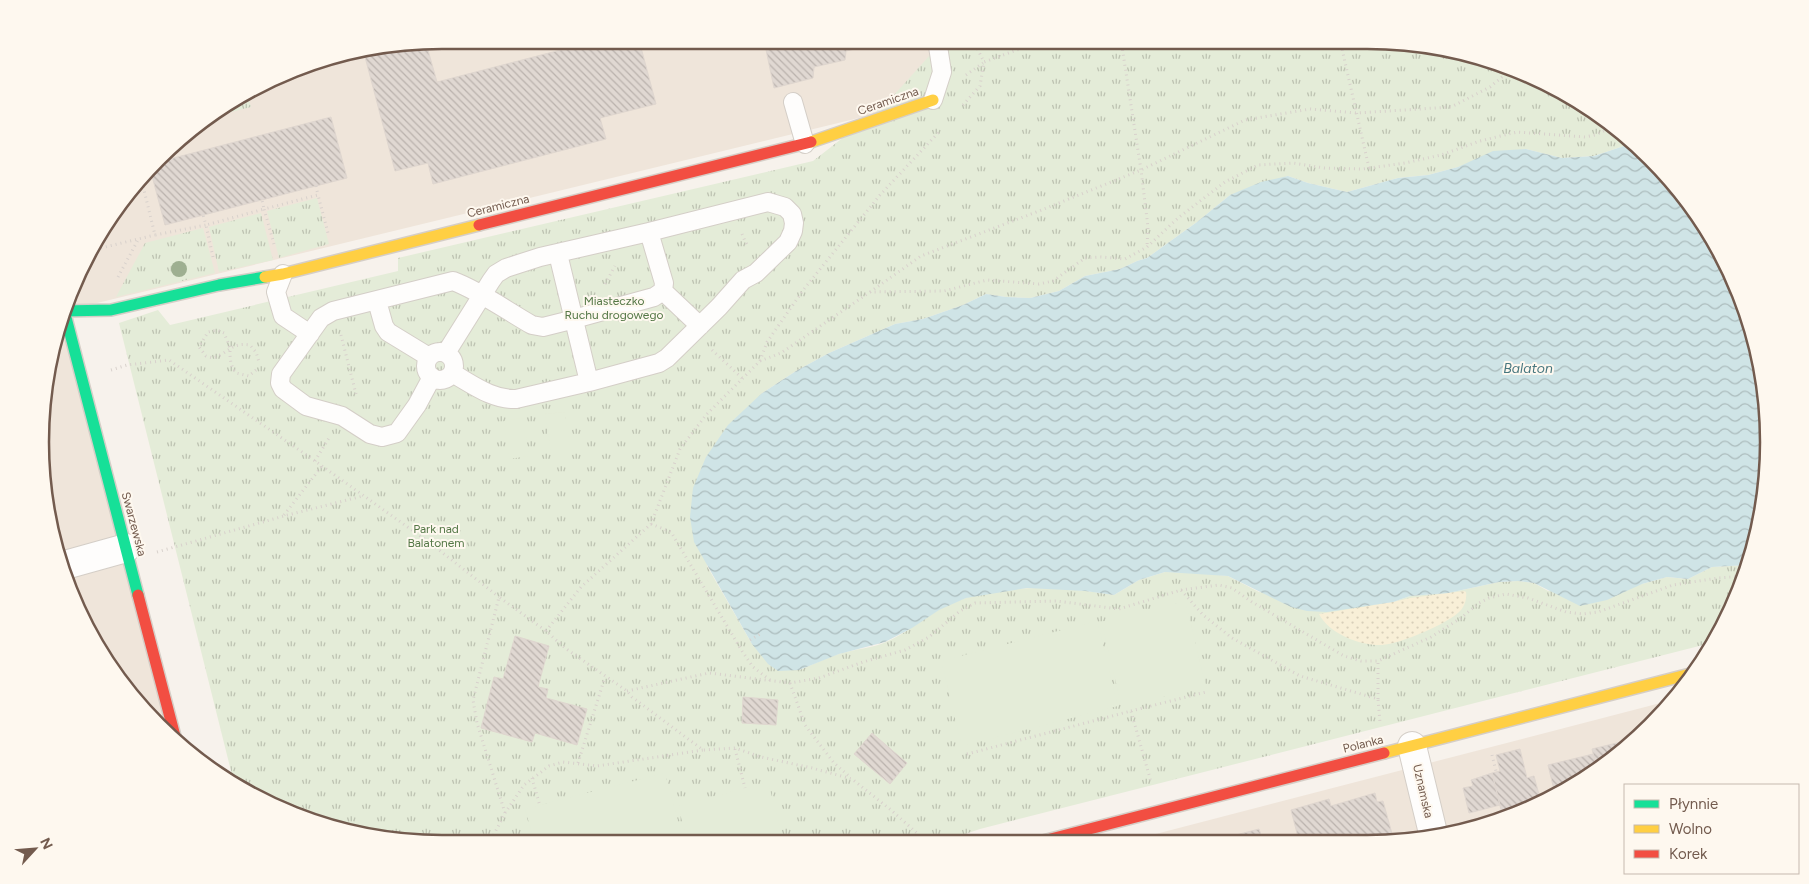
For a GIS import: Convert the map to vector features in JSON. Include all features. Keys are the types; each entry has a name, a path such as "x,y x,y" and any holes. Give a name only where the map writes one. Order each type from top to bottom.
{"street":[{"name":"Ceramiczna","path":"72,310 111,310 219,285 283,274 804,144 933,100"},
{"name":"Swarzewska","path":"68,323 173,728"},
{"path":"69,564 126,548"},
{"name":"Polanka","path":"1066,835 1683,676"},
{"name":"Uznamska","path":"1412,746 1432,830"}],"lane":[{"path":"933,100 942,72 938,49"},
{"path":"793,102 804,144"},
{"path":"378,301 384,326 388,332 438,355 450,356 454,364 452,373 445,379 436,380 432,378 427,370 427,360 438,355 482,297 496,274 506,268 540,257 617,240 768,202 777,203 785,207 792,214 794,224 788,242 756,273 743,280 700,326 667,358 659,363 516,399 495,397 452,373"},
{"path":"432,378 417,405 397,433 382,437 370,434 342,416 306,406 283,389 280,383 281,374 321,318 333,312 453,282 532,325 543,327 654,297 663,291 664,283 650,232"},
{"path":"558,254 589,382"},
{"path":"283,274 276,292 283,316 310,334"},
{"path":"663,291 700,326"}],"path":[{"path":"962,107 980,86 984,62 978,49"},
{"path":"984,62 1019,49"},
{"path":"1122,49 1141,170 1148,227 1148,247"},
{"path":"1342,49 1369,168"},
{"path":"546,631 581,587 651,524 680,449 706,415 760,361 781,353 921,256 1141,170 1245,120 1310,109 1357,113 1451,107 1490,87 1505,75"},
{"path":"760,361 767,342 804,289 880,195 943,127"},
{"path":"870,292 944,291 987,280 1039,284 1053,281 1085,258 1125,259 1148,247 1201,199 1225,182 1258,165 1293,163 1324,168 1369,168 1441,155 1517,132 1584,136 1595,135 1606,130"},
{"path":"316,186 334,260"},
{"path":"143,187 155,235"},
{"path":"101,248 206,225 318,195"},
{"path":"262,200 283,274"},
{"path":"736,210 745,241 765,265"},
{"path":"203,215 219,285"},
{"path":"117,278 138,240"},
{"path":"607,310 602,290 621,255 617,240"},
{"path":"230,349 224,333 217,330 208,332 199,347 206,356 213,358 220,356 230,349 239,343 250,345 256,352 261,365 249,376 236,373 231,367 230,349"},
{"path":"127,365 169,360 430,542 498,597 546,631 564,648 627,691 636,700 703,750"},
{"path":"284,516 322,466"},
{"path":"171,548 284,516 364,496"},
{"path":"651,524 671,532 742,651 753,667 772,681"},
{"path":"627,691 709,674 790,683 819,678 863,662 905,650 928,637 960,611 975,603 1056,601 1119,609 1180,590 1219,585 1232,588 1252,602 1344,656 1361,661 1378,661 1431,638 1479,603 1489,598 1506,594 1528,598 1566,612 1583,614 1598,612 1673,585 1736,577"},
{"path":"1180,590 1203,615 1232,638 1300,676 1378,699"},
{"path":"498,597 473,700 477,723 505,813"},
{"path":"750,640 762,633"},
{"path":"1378,661 1378,699 1381,732 1386,752"},
{"path":"578,763 605,677"},
{"path":"790,683 805,725 834,763 919,835"},
{"path":"967,754 1206,692"},
{"path":"1131,711 1152,786"},
{"path":"494,835 505,813 524,785 549,766 562,762 598,766 703,750 735,748 761,757 852,779"},
{"path":"735,748 745,788"},
{"path":"532,778 540,806"}],"shaded area":[{"path":"442,49 1116,49 933,100 73,309 89,268 115,224 146,183 183,146 245,101 292,79 340,62 391,52"},
{"path":"67,324 173,728 146,701 101,639 79,592 62,544 52,493 49,442 52,391 56,365"},
{"path":"1661,703 1626,738 1564,783 1517,805 1469,822 1444,828 1393,834 1152,835"}],"green space":[{"name":"Park nad Balatonem","path":"935,49 1393,50 1444,56 1469,62 1517,79 1564,101 1625,146 1594,156 1562,158 1526,149 1428,175 1398,178 1347,192 1308,183 1288,176 1230,195 1197,222 1147,258 1120,269 1085,276 1059,291 1030,298 986,294 963,305 923,319 895,324 829,353 796,371 761,394 707,566 752,644 799,670 836,655 886,642 938,610 979,594 1001,590 1047,588 1114,595 1139,580 1165,572 1228,576 1259,592 1364,606 1393,602 1410,596 1448,593 1499,582 1518,581 1534,583 1548,591 1642,584 1667,577 1688,579 1712,567 1740,565 1720,616 1708,639 1704,645 962,835 442,835 391,832 340,822 316,814 268,795 232,774 119,323 158,310 170,325 398,271 398,258 813,161 885,105"},
{"path":"249,99 251,107 226,114"},
{"path":"317,198 329,244 279,258 267,211"},
{"path":"261,213 273,260 219,272 209,227"},
{"path":"203,228 215,273 116,297 145,243"},
{"path":"565,412 570,450 551,453 545,414"},
{"path":"523,418 529,456 509,459 504,421"},
{"path":"1185,601 1206,686 1122,707 1101,622"},
{"path":"1097,621 1118,706 962,746 941,661"},
{"path":"665,773 682,835 532,835 525,809"},
{"path":"768,782 781,831 766,835 686,835 678,806"}],"sand":[{"path":"1466,592 1465,604 1461,610 1447,621 1424,632 1390,644 1374,645 1355,641 1330,627 1319,614 1410,598"}],"water":[{"name":"Balaton","path":"1625,146 1663,183 1708,245 1720,268 1739,316 1753,365 1757,391 1760,442 1757,493 1753,519 1740,565 1712,567 1688,579 1667,577 1642,584 1607,600 1580,606 1534,583 1518,581 1499,582 1448,593 1410,596 1393,602 1327,612 1307,611 1291,607 1228,576 1165,572 1139,580 1114,595 1085,591 1027,588 966,598 939,610 912,628 885,642 839,654 799,670 778,671 768,664 752,644 694,542 690,517 693,488 706,457 728,425 761,394 796,371 829,353 895,324 923,319 963,305 986,294 1030,298 1059,291 1085,276 1120,269 1147,258 1197,222 1230,195 1261,182 1288,176 1308,183 1347,192 1398,178 1428,175 1458,167 1493,151 1526,149 1562,158 1594,156"}],"building":[{"path":"564,49 641,49 656,104 600,118 606,139 433,184 428,163 395,171 365,56 428,50 437,82"},
{"path":"766,49 855,49 846,51 845,60 814,67 813,78 774,88"},
{"path":"331,117 347,178 165,225 152,176 169,159"},
{"path":"515,636 549,646 538,687 548,689 546,698 587,709 577,745 535,733 532,742 481,728 494,677 503,679"},
{"path":"743,697 778,700 776,725 742,723"},
{"path":"872,733 907,763 890,784 854,754"},
{"path":"1621,742 1595,762 1592,749"},
{"path":"1520,749 1527,778 1534,776 1539,796 1501,811 1492,773 1500,771 1496,755"},
{"path":"1593,754 1595,762 1554,788 1548,765"},
{"path":"1492,773 1500,805 1469,813 1463,788 1473,786 1471,780"},
{"path":"1375,793 1377,802 1383,801 1392,834 1297,835 1291,810 1329,799 1331,806"},
{"path":"1259,829 1261,835 1236,835"}],"traffic: fast":[{"path":"72,311 111,310 219,285 265,277"},
{"path":"68,323 138,595"}],"traffic: slow":[{"path":"811,142 933,100"},
{"path":"265,277 479,225"},
{"path":"1384,753 1683,676"}],"traffic: jam":[{"path":"479,225 811,142"},
{"path":"138,595 173,728"},
{"path":"1066,835 1384,753"}],"park label":[{"name":"Miasteczko Ruchu drogowego","path":"614,308"}]}
